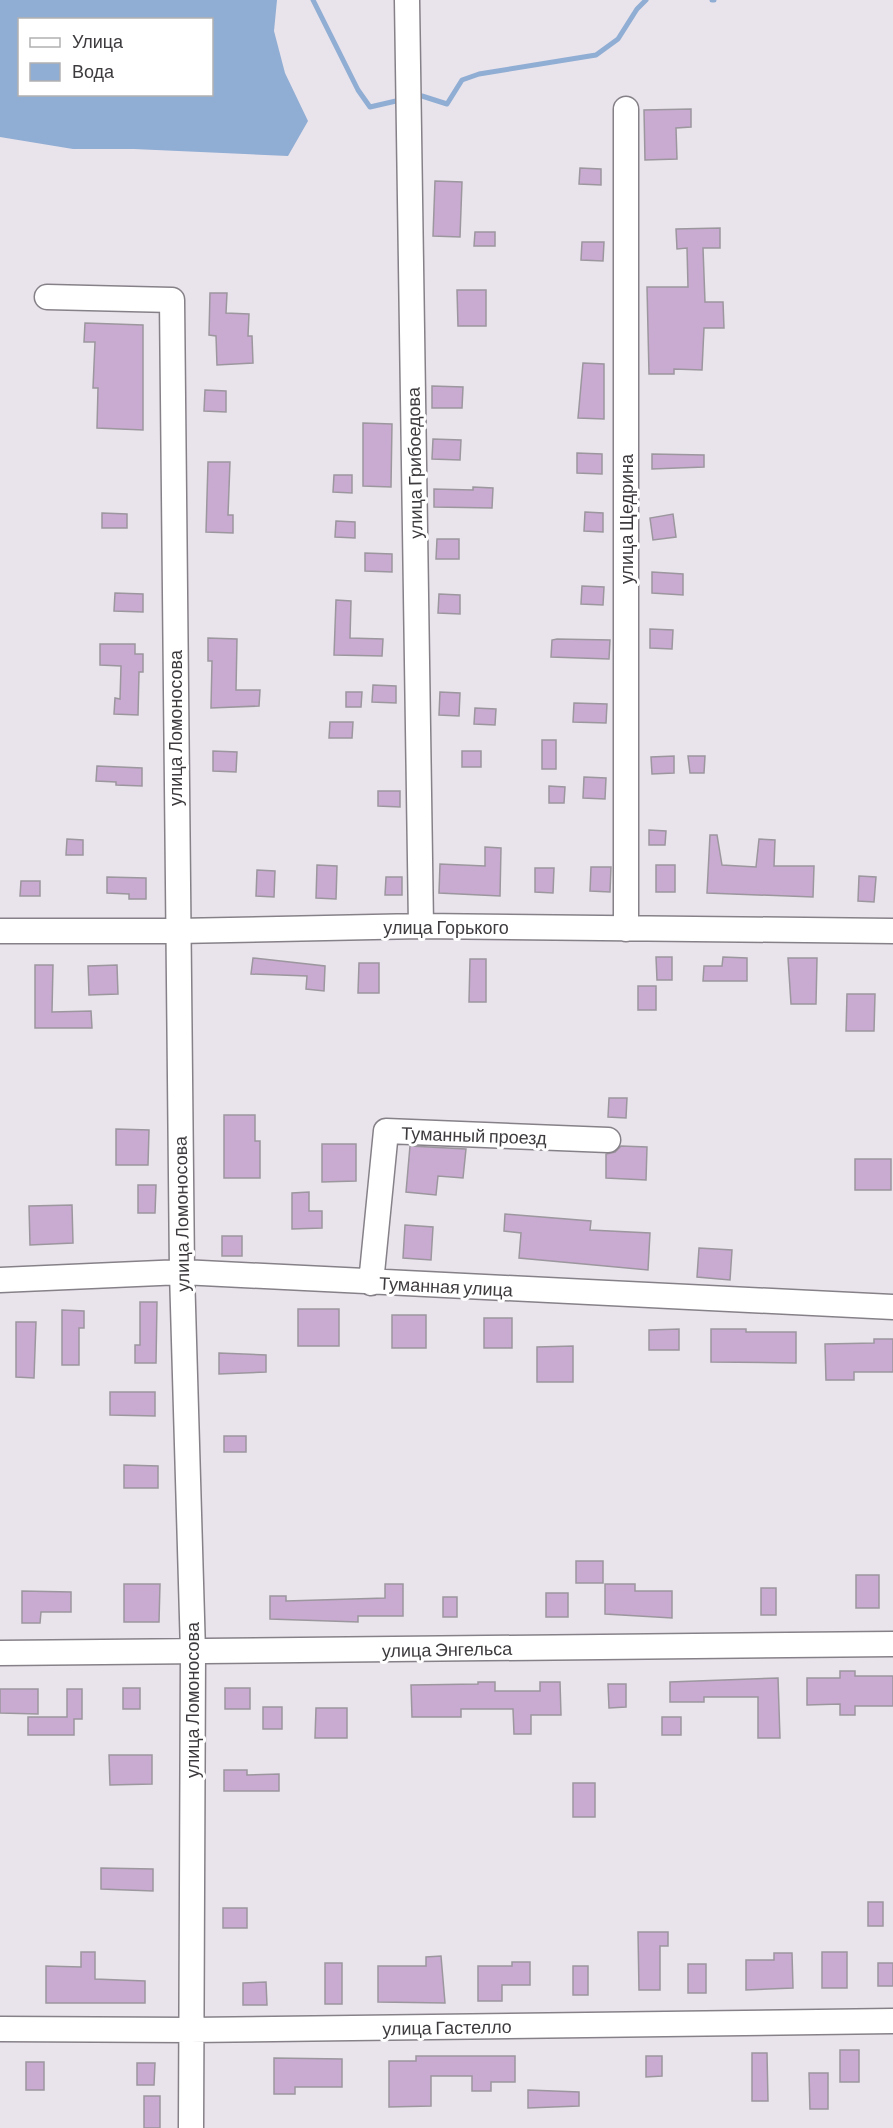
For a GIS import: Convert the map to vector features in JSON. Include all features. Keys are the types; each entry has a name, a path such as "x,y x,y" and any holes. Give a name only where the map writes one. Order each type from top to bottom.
{"street":[{"name":"улица Грибоедова","path":"407,0 421,926"},
{"name":"улица Щедрина","path":"626,109 626,929"},
{"name":"улица Ломоносова","path":"47,297 172,300 182,1272 193,1652 191,2128"},
{"name":"улица Горького","path":"0,931 177,931 421,926 893,931"},
{"name":"Туманный проезд","path":"371,1283 386,1131 608,1140"},
{"name":"Туманная улица","path":"0,1280 182,1272 893,1307"},
{"name":"улица Энгельса","path":"0,1653 893,1644"},
{"name":"улица Гастелло","path":"0,2029 190,2030 893,2021"}],"water":[{"path":"0,0 277,0 274,31 285,73 308,121 288,156 134,149 73,149 0,137"}],"building":[{"path":"691,109 691,127 676,128 677,159 645,160 644,110"},
{"path":"580,168 601,169 601,185 579,184"},
{"path":"435,181 462,182 460,237 433,236"},
{"path":"720,228 720,248 703,248 705,302 723,302 724,328 704,328 702,370 674,369 674,374 649,374 647,287 688,287 687,248 677,249 676,229"},
{"path":"475,232 495,232 495,246 474,246"},
{"path":"582,242 604,242 603,261 581,260"},
{"path":"457,290 486,290 486,326 458,326"},
{"path":"210,293 227,293 226,313 249,314 248,336 252,336 253,363 217,365 216,336 209,335"},
{"path":"85,323 143,325 143,430 97,428 98,388 93,388 95,342 84,342"},
{"path":"583,363 604,364 604,419 578,418"},
{"path":"432,386 463,387 462,408 432,408"},
{"path":"205,390 226,391 226,412 204,411"},
{"path":"363,423 392,424 391,487 363,486"},
{"path":"433,439 461,440 460,460 432,459"},
{"path":"577,453 602,454 602,474 577,473"},
{"path":"652,454 704,455 704,467 652,469"},
{"path":"208,462 230,462 228,515 233,515 233,533 206,532"},
{"path":"334,475 352,475 352,493 333,492"},
{"path":"473,487 493,488 492,508 434,507 434,489 473,490"},
{"path":"585,512 603,513 603,532 584,531"},
{"path":"102,513 127,514 127,528 102,528"},
{"path":"673,514 676,537 653,540 650,518"},
{"path":"336,521 355,522 355,538 335,537"},
{"path":"437,539 459,539 459,559 436,559"},
{"path":"365,553 392,554 392,572 365,571"},
{"path":"652,572 683,574 683,595 652,593"},
{"path":"582,586 604,587 603,605 581,604"},
{"path":"115,593 143,594 143,612 114,611"},
{"path":"439,594 460,595 460,614 438,613"},
{"path":"336,600 351,601 350,638 383,639 382,656 334,655"},
{"path":"650,629 673,630 672,649 650,648"},
{"path":"208,638 237,639 236,690 260,690 259,706 211,708 212,661 208,661"},
{"path":"552,640 610,640 609,659 551,657"},
{"path":"100,644 135,644 135,654 143,654 143,672 139,672 138,715 114,714 115,698 120,699 121,666 100,665"},
{"path":"373,685 396,686 396,703 372,702"},
{"path":"346,692 362,692 361,707 346,707"},
{"path":"440,692 460,693 459,716 439,715"},
{"path":"574,703 607,704 606,723 573,722"},
{"path":"475,708 496,709 495,725 474,724"},
{"path":"330,722 353,722 352,738 329,738"},
{"path":"542,740 556,740 556,769 542,769"},
{"path":"213,751 237,752 236,772 213,771"},
{"path":"462,751 481,751 481,767 462,767"},
{"path":"674,756 674,773 652,774 651,757"},
{"path":"688,756 705,756 704,773 690,773"},
{"path":"97,766 142,768 142,786 116,785 116,782 96,781"},
{"path":"584,777 606,778 605,799 583,798"},
{"path":"549,786 565,787 564,803 549,803"},
{"path":"378,791 400,791 400,807 378,806"},
{"path":"649,830 666,831 665,845 649,845"},
{"path":"710,835 717,835 722,865 756,867 759,839 775,840 774,866 814,866 813,897 707,893"},
{"path":"67,839 83,840 83,855 66,855"},
{"path":"485,847 501,848 500,896 439,893 440,864 485,866"},
{"path":"317,865 337,866 336,899 316,898"},
{"path":"656,865 675,865 675,892 656,892"},
{"path":"591,867 611,867 610,892 590,891"},
{"path":"535,868 554,868 553,893 535,892"},
{"path":"257,870 275,871 274,897 256,896"},
{"path":"859,876 876,877 874,902 858,901"},
{"path":"107,877 146,878 146,899 129,899 129,894 107,893"},
{"path":"386,877 402,877 402,895 385,895"},
{"path":"21,881 40,881 40,896 20,896"},
{"path":"656,957 672,957 672,980 657,980"},
{"path":"723,957 747,958 747,981 703,981 704,966 722,966"},
{"path":"253,958 325,966 324,991 306,989 307,976 251,974"},
{"path":"788,958 817,958 816,1004 791,1004"},
{"path":"470,959 486,959 486,1002 469,1002"},
{"path":"359,963 379,963 379,993 358,993"},
{"path":"35,965 53,965 52,1012 91,1011 92,1028 35,1028"},
{"path":"117,965 118,994 89,995 88,966"},
{"path":"638,986 656,986 656,1010 638,1010"},
{"path":"847,994 875,994 874,1031 846,1031"},
{"path":"609,1098 627,1098 626,1118 608,1117"},
{"path":"224,1115 255,1115 255,1141 260,1141 260,1178 224,1178"},
{"path":"116,1129 149,1130 148,1165 116,1165"},
{"path":"322,1144 356,1144 356,1181 322,1182"},
{"path":"410,1146 466,1149 463,1178 438,1176 436,1195 406,1192"},
{"path":"621,1146 647,1147 646,1180 606,1178 606,1154 615,1152"},
{"path":"855,1159 891,1159 891,1190 855,1190"},
{"path":"138,1185 156,1185 155,1213 138,1213"},
{"path":"309,1192 309,1211 322,1211 322,1228 292,1229 292,1193"},
{"path":"72,1205 73,1243 30,1245 29,1206"},
{"path":"505,1214 591,1221 590,1230 650,1233 648,1270 519,1258 521,1233 504,1231"},
{"path":"405,1225 433,1227 431,1260 403,1258"},
{"path":"222,1236 242,1236 242,1256 222,1256"},
{"path":"699,1248 732,1250 730,1280 697,1277"},
{"path":"140,1302 157,1302 156,1363 135,1363 135,1345 140,1345"},
{"path":"298,1309 339,1309 339,1346 298,1346"},
{"path":"62,1310 84,1311 84,1328 79,1328 79,1365 62,1365"},
{"path":"392,1315 426,1315 426,1348 392,1348"},
{"path":"484,1318 512,1318 512,1348 484,1348"},
{"path":"16,1322 36,1322 34,1378 16,1377"},
{"path":"679,1329 679,1350 649,1350 649,1330"},
{"path":"711,1329 796,1332 796,1363 711,1362"},
{"path":"874,1339 893,1339 893,1372 854,1372 854,1380 826,1380 825,1344 874,1343"},
{"path":"573,1346 573,1382 537,1382 537,1347"},
{"path":"219,1353 266,1355 266,1372 219,1374"},
{"path":"110,1392 155,1392 155,1416 110,1415"},
{"path":"224,1436 246,1436 246,1452 224,1452"},
{"path":"124,1465 158,1466 158,1488 124,1488"},
{"path":"576,1561 603,1561 603,1583 576,1583"},
{"path":"856,1575 879,1575 879,1608 856,1608"},
{"path":"124,1584 160,1584 159,1622 124,1622"},
{"path":"385,1584 403,1584 403,1616 358,1616 358,1622 270,1619 270,1596 286,1596 286,1601 385,1598"},
{"path":"605,1584 635,1584 635,1591 672,1591 672,1618 605,1614"},
{"path":"761,1588 776,1588 776,1615 761,1615"},
{"path":"22,1591 71,1592 71,1612 41,1612 40,1623 22,1623"},
{"path":"546,1593 568,1593 568,1617 546,1617"},
{"path":"443,1597 457,1597 457,1617 443,1617"},
{"path":"840,1671 855,1671 855,1676 893,1676 893,1706 855,1706 855,1715 840,1715 840,1704 807,1705 807,1678 840,1678"},
{"path":"778,1678 780,1738 758,1738 758,1697 704,1697 704,1702 670,1702 670,1682"},
{"path":"478,1682 495,1682 495,1691 540,1691 540,1682 560,1682 561,1715 531,1715 531,1734 514,1734 513,1709 461,1709 461,1717 412,1717 411,1685 478,1684"},
{"path":"608,1684 626,1684 626,1707 609,1708"},
{"path":"123,1688 140,1688 140,1709 123,1709"},
{"path":"225,1688 250,1688 250,1709 225,1709"},
{"path":"0,1689 38,1689 38,1714 0,1713"},
{"path":"67,1689 82,1689 82,1719 74,1719 74,1735 28,1735 28,1717 67,1717"},
{"path":"263,1707 282,1707 282,1729 263,1729"},
{"path":"316,1708 347,1708 347,1738 315,1738"},
{"path":"662,1717 681,1717 681,1735 662,1735"},
{"path":"109,1755 152,1755 152,1784 110,1785"},
{"path":"224,1770 247,1770 247,1775 279,1774 279,1791 224,1791"},
{"path":"573,1783 595,1783 595,1817 573,1817"},
{"path":"101,1868 153,1869 153,1891 101,1889"},
{"path":"868,1902 883,1902 883,1926 868,1926"},
{"path":"223,1908 247,1908 247,1928 223,1928"},
{"path":"638,1932 668,1932 668,1946 660,1946 660,1990 639,1990"},
{"path":"81,1952 95,1952 95,1979 145,1981 145,2003 46,2003 46,1966 81,1967"},
{"path":"822,1952 847,1952 847,1988 822,1988"},
{"path":"774,1953 792,1953 793,1988 746,1990 746,1960 774,1960"},
{"path":"441,1956 445,2003 378,2002 378,1966 426,1966 426,1957"},
{"path":"512,1962 530,1962 530,1985 502,1985 502,2001 478,2001 478,1966 512,1966"},
{"path":"325,1963 342,1963 342,2004 325,2004"},
{"path":"878,1963 893,1963 893,1986 878,1986"},
{"path":"688,1964 706,1964 706,1993 688,1993"},
{"path":"573,1966 588,1966 588,1995 573,1995"},
{"path":"266,1982 267,2005 243,2005 243,1983"},
{"path":"840,2050 859,2050 859,2082 840,2082"},
{"path":"752,2053 767,2053 768,2101 752,2101"},
{"path":"416,2056 515,2056 515,2082 491,2082 491,2091 472,2091 472,2076 431,2076 431,2106 389,2107 389,2061 416,2061"},
{"path":"646,2056 662,2056 662,2076 646,2077"},
{"path":"274,2058 342,2059 342,2087 295,2087 295,2094 274,2094"},
{"path":"26,2062 44,2062 44,2090 26,2090"},
{"path":"137,2063 155,2063 154,2085 137,2085"},
{"path":"809,2073 828,2073 828,2109 810,2109"},
{"path":"528,2090 579,2092 579,2106 528,2108"},
{"path":"144,2096 160,2096 160,2128 144,2128"}],"waterway":[{"path":"313,0 358,90 370,107 396,101"},
{"path":"422,96 447,104 462,80 479,74 596,55 618,39 637,9 646,0"}]}
